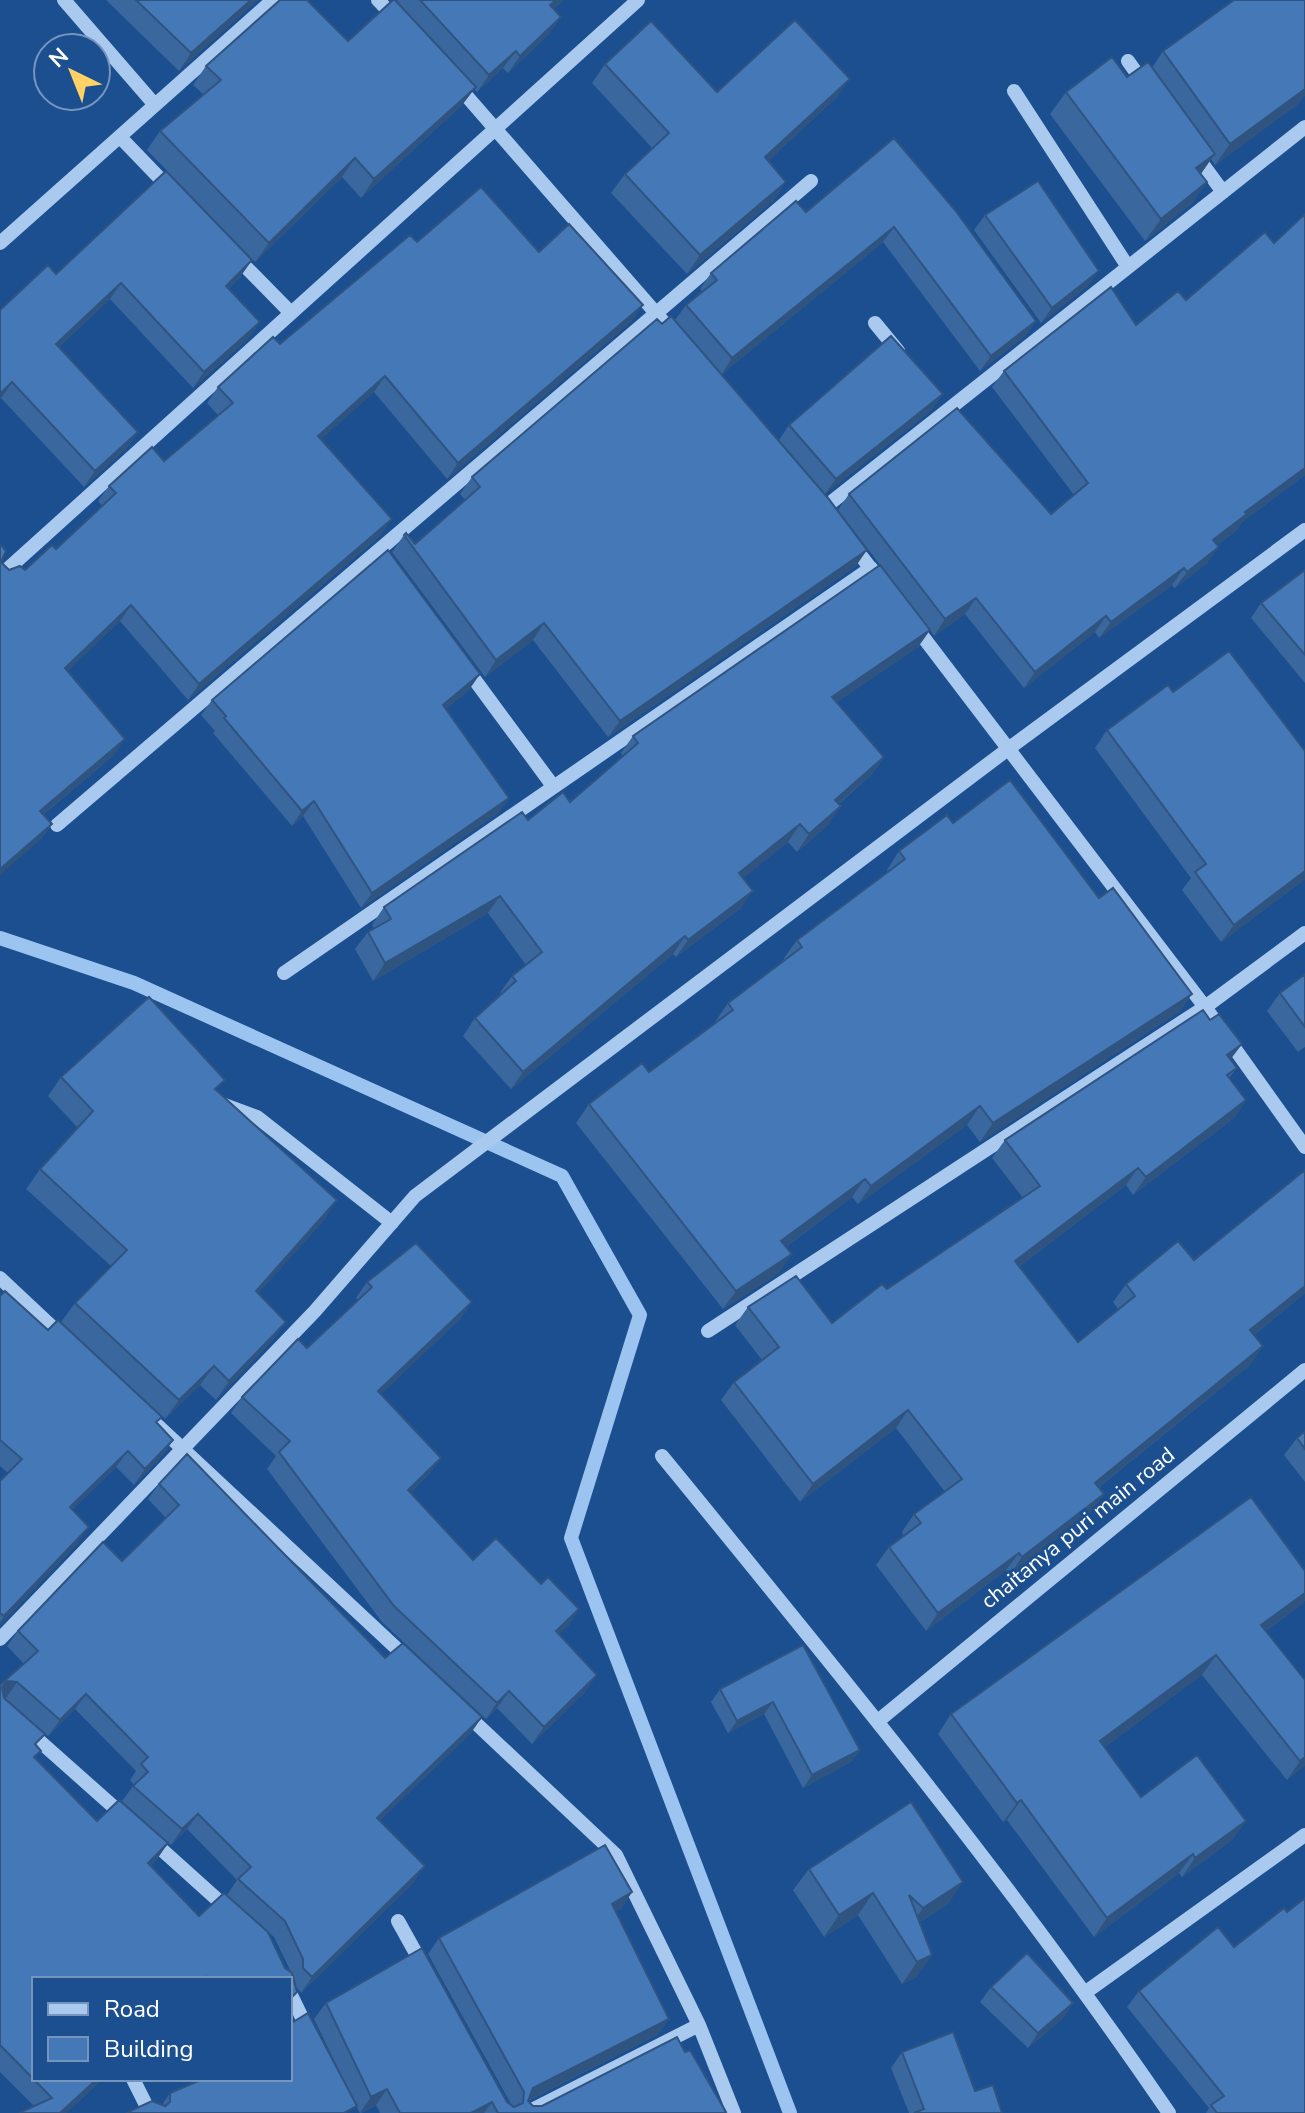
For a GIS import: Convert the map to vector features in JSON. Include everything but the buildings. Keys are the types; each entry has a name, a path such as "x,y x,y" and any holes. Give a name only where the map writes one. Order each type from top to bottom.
{"street":[{"path":"64,0 155,105"},
{"path":"0,243 273,0"},
{"path":"378,0 410,35"},
{"path":"0,576 638,0"},
{"path":"1128,61 1154,97"},
{"path":"443,70 497,128 688,351"},
{"path":"1014,91 1128,267"},
{"path":"833,520 943,404 1035,331 1128,267 1305,127"},
{"path":"120,137 184,203"},
{"path":"1188,144 1223,192"},
{"path":"57,825 384,558 811,181"},
{"path":"227,247 291,313"},
{"path":"875,323 911,367"},
{"path":"813,496 889,592"},
{"path":"0,1639 315,1311 415,1196 489,1143 533,1104 1305,530"},
{"path":"284,973 871,568"},
{"path":"907,616 1205,1007 1305,1147"},
{"path":"453,650 553,786"},
{"path":"708,1331 1205,1007 1305,933"},
{"path":"222,1104 257,1117 392,1223"},
{"path":"0,1278 80,1353"},
{"name":"chaitanya puri main road","path":"878,1721 1305,1370"},
{"path":"148,1416 422,1673"},
{"path":"662,1456 878,1721 1086,1992 1169,2113"},
{"path":"456,1705 616,1855 699,2025 734,2113"},
{"path":"0,1706 242,1922"},
{"path":"1086,1992 1305,1835"},
{"path":"398,1921 428,1976"},
{"path":"292,1997 316,2046"},
{"path":"526,2113 699,2025"},
{"path":"134,2081 150,2113"}],"waterway":[{"path":"0,938 134,983 562,1176 640,1315 571,1538 790,2113"}]}
